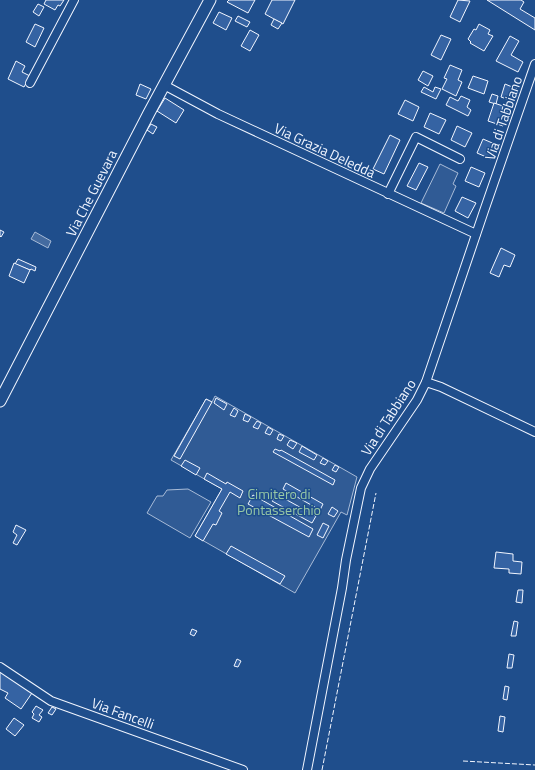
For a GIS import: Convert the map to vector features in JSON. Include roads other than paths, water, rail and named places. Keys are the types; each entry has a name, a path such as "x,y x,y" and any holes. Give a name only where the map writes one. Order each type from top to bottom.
{"main road":[{"name":"Via Che Guevara","path":"0,401 208,1"}],"street":[{"path":"30,82 74,0"},
{"name":"Via di Tabbiano","path":"306,770 361,488 370,469 417,400 426,382 535,64"},
{"name":"Via Grazia Deledda","path":"164,85 218,114 476,234"},
{"path":"388,194 416,137 460,159"},
{"path":"426,382 441,387 535,432"},
{"name":"Via Fancelli","path":"0,667 51,701 243,770"}],"park label":[{"name":"Cimitero di Pontasserchio","path":"279,502"}]}
